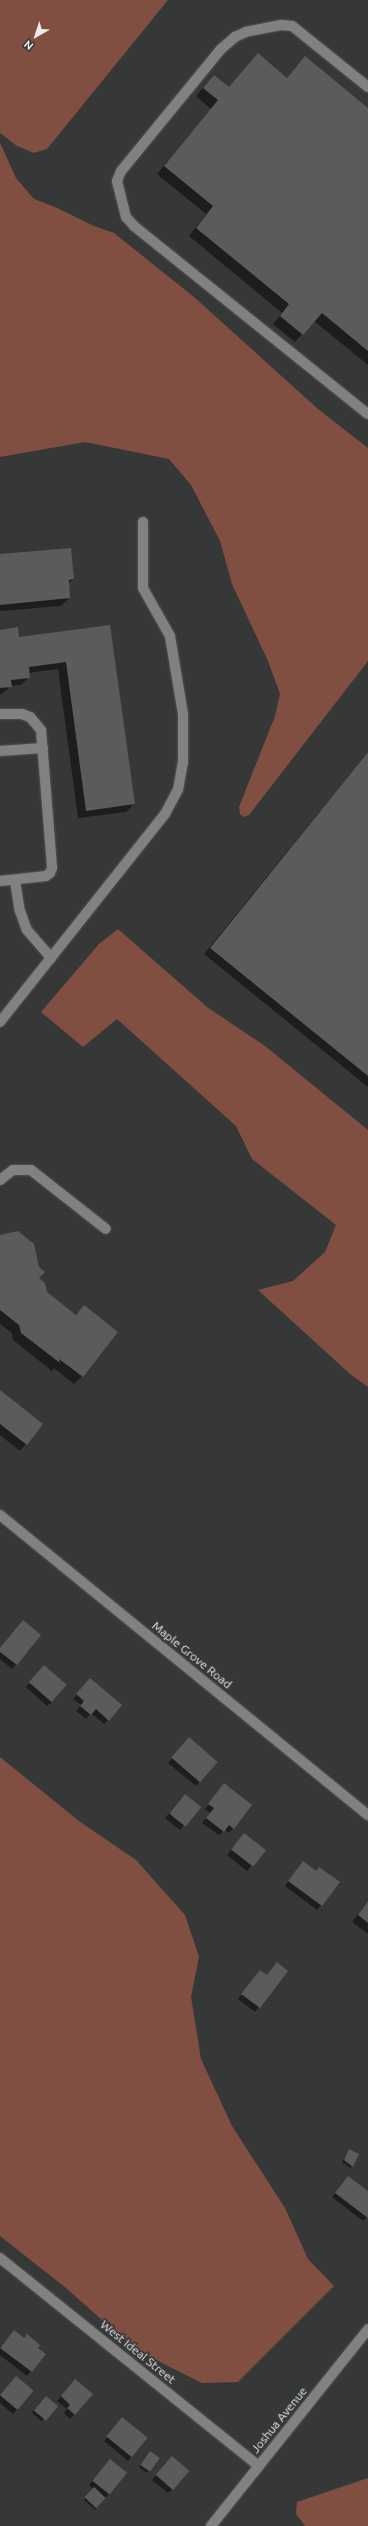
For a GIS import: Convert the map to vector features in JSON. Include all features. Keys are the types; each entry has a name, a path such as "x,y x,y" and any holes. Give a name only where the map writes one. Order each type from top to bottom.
{"street":[{"path":"368,88 292,26 281,25 246,32 235,37 221,49 121,170 117,181 126,217 134,226 368,414"},
{"path":"0,1022 165,814 178,790 183,762 183,714 170,636 143,588 143,522"},
{"path":"0,714 22,714 30,717 41,730 52,868 50,873 46,876 0,881"},
{"path":"0,751 43,748"},
{"path":"15,880 20,911 27,930 51,958"},
{"path":"0,1180 13,1170 31,1170 106,1229"},
{"name":"Maple Grove Road","path":"0,1515 368,1815"},
{"name":"West Ideal Street","path":"0,2258 259,2466"},
{"name":"Joshua Avenue","path":"211,2526 368,2329"}],"shaded area":[{"path":"0,0 168,0 47,149 34,153 17,146 0,133"},
{"path":"0,143 16,178 34,199 55,207 94,226 114,233 194,297 318,409 368,448 368,661 249,815 244,817 240,814 239,807 275,716 280,694 268,661 232,584 220,541 191,485 169,459 85,442 0,457"},
{"path":"118,929 207,1007 265,1046 368,1130 368,1387 350,1374 258,1290 293,1281 325,1252 336,1225 252,1159 236,1126 117,1019 83,1047 41,1012 99,944"},
{"path":"0,1757 79,1821 136,1860 185,1915 199,1957 191,1997 201,2059 232,2126 285,2208 308,2259 334,2286 238,2382 202,2383 136,2350 66,2288 0,2236"},
{"path":"368,2478 368,2526 305,2526 296,2514 297,2502"}],"building":[{"path":"258,53 287,78 305,56 368,108 368,351 322,313 303,335 280,316 289,304 196,228 213,206 164,166 218,100 203,88 214,75 229,87"},
{"path":"71,548 74,579 69,580 70,598 0,605 0,554"},
{"path":"110,625 135,804 86,811 66,662 29,667 30,678 11,680 12,687 0,688 0,630 18,627 19,637"},
{"path":"368,752 368,1076 210,948"},
{"path":"18,1231 34,1244 39,1267 45,1272 39,1278 45,1283 47,1292 76,1315 84,1305 118,1332 83,1377 59,1359 60,1363 21,1333 19,1325 0,1310 0,1235"},
{"path":"0,1390 43,1424 27,1445 0,1424"},
{"path":"23,1620 41,1635 17,1665 0,1652 0,1648"},
{"path":"44,1665 67,1685 52,1702 29,1682"},
{"path":"90,1678 122,1705 109,1721 96,1709 91,1715 80,1706 84,1701 76,1694"},
{"path":"189,1737 218,1762 200,1782 171,1757"},
{"path":"224,1783 252,1805 234,1829 229,1825 224,1832 206,1818 214,1808 208,1804"},
{"path":"185,1794 201,1807 186,1827 169,1813"},
{"path":"244,1833 266,1850 253,1867 231,1850"},
{"path":"303,1861 316,1871 319,1867 340,1882 322,1906 288,1881"},
{"path":"368,1901 368,1923 358,1915"},
{"path":"277,1962 288,1971 260,2008 241,1994 260,1970 267,1975"},
{"path":"349,2149 359,2154 353,2167 344,2160"},
{"path":"348,2176 368,2191 368,2218 335,2193"},
{"path":"14,2330 24,2338 27,2334 40,2345 38,2348 46,2354 32,2372 0,2348"},
{"path":"16,2376 34,2391 18,2410 0,2395"},
{"path":"75,2379 93,2394 75,2415 67,2408 70,2405 61,2396"},
{"path":"46,2396 58,2406 46,2421 34,2411"},
{"path":"122,2417 148,2438 132,2457 106,2436"},
{"path":"150,2451 160,2458 150,2472 140,2465"},
{"path":"172,2456 189,2471 173,2490 156,2475"},
{"path":"110,2459 127,2473 109,2495 92,2481"},
{"path":"94,2487 106,2498 96,2508 84,2497"}]}
